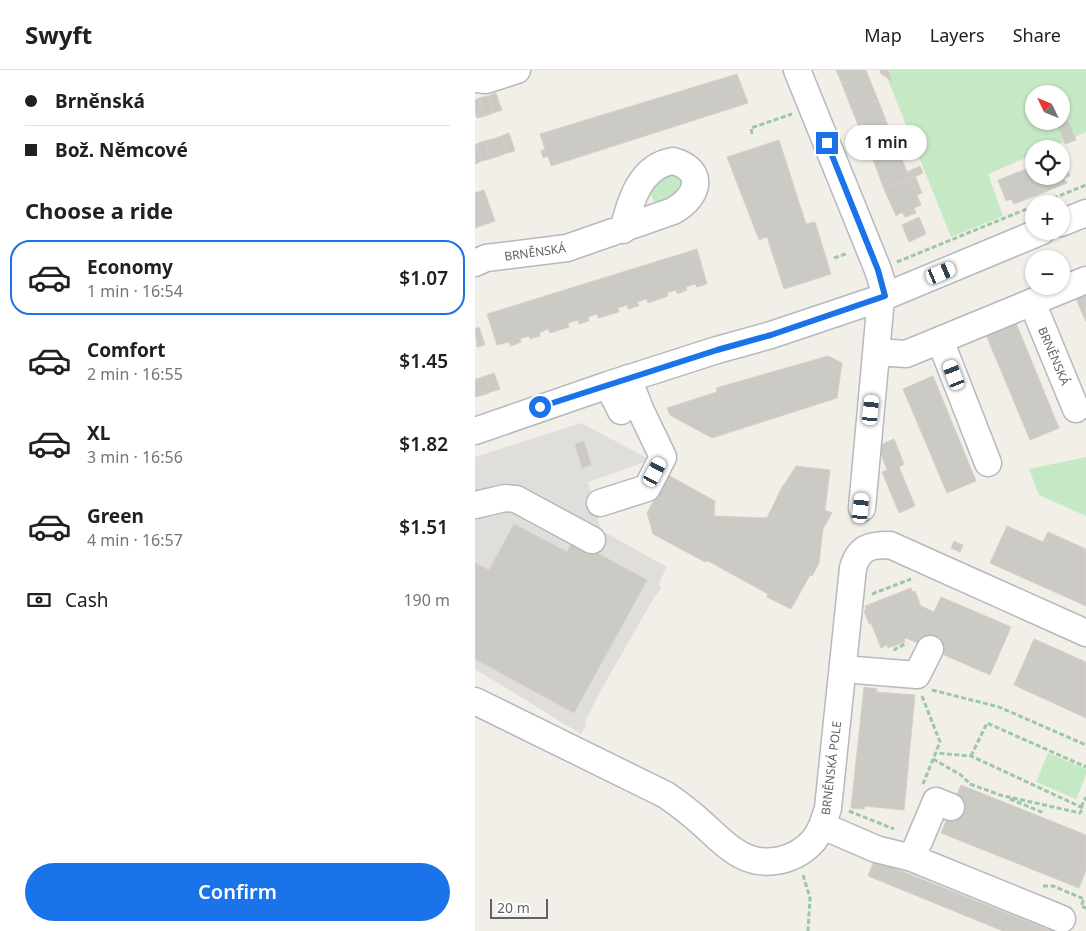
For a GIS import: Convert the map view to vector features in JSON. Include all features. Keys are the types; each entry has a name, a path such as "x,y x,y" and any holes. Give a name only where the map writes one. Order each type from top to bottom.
{"street":[{"path":"475,79 486,80 517,70"},
{"path":"797,70 878,270 883,297 861,508"},
{"path":"1070,219 1086,213"},
{"name":"BRNĚNSKÁ","path":"475,262 486,258 567,248 623,230"},
{"path":"475,431 618,381 771,335 883,297 1025,238"},
{"path":"877,352 906,354 1086,280"},
{"name":"BRNĚNSKÁ","path":"1032,302 1076,409"},
{"path":"940,340 988,463"},
{"path":"618,381 621,411"},
{"path":"600,503 647,488 663,457 640,409 618,381"},
{"path":"475,505 505,498 516,500 592,540"},
{"name":"BRNĚNSKÁ POLE","path":"475,701 666,795 740,855 759,862 781,860 804,849 814,840 823,826 829,808 853,568 856,558 862,551 873,545 890,545 1086,634"},
{"path":"843,669 917,675 920,646"},
{"path":"905,856 935,801 951,807"},
{"path":"823,826 876,849 905,856 1062,919"}],"path":[{"path":"752,134 751,128 793,114"},
{"path":"1061,195 1086,185"},
{"path":"878,270 1025,210"},
{"path":"871,595 916,577"},
{"path":"896,657 895,649 920,646"},
{"path":"919,792 940,742 922,695 923,688 999,707 1086,745"},
{"path":"971,756 987,723 1086,767"},
{"path":"935,753 971,756 1081,807"},
{"path":"933,759 961,775 970,784 1044,813"},
{"path":"1000,795 1080,813 1086,797"},
{"path":"845,810 906,834 905,856"},
{"path":"792,856 801,872 810,898 808,931"},
{"path":"1070,894 1084,900 1081,906 1086,908"}],"shaded area":[{"path":"581,423 651,460 588,482 601,530 667,567 659,583 661,588 605,683 585,721 586,725 581,734 475,669 475,457"}],"green space":[{"path":"884,70 1086,70 1086,132 1068,140 1025,140 1025,158 988,174 1003,216 951,237"},
{"path":"662,172 679,177 683,190 662,205 654,201 650,192"},
{"path":"1086,457 1086,516 1039,495 1029,469"},
{"path":"1048,753 1086,769 1086,775 1076,799 1036,782"}],"building":[{"path":"836,70 866,70 867,73 842,84"},
{"path":"880,70 888,70 892,81 881,74"},
{"path":"867,73 878,100 852,110 842,84"},
{"path":"737,74 748,103 551,166 548,156 543,158 541,151 545,149 540,134"},
{"path":"496,93 502,110 493,113 488,96"},
{"path":"488,96 493,113 485,116 479,98"},
{"path":"479,98 485,116 477,118 475,100"},
{"path":"878,100 888,126 863,137 852,110"},
{"path":"888,126 899,152 874,162 863,137"},
{"path":"1070,126 1076,140 1070,142 1070,140 1064,140 1060,130 1070,130"},
{"path":"509,133 515,151 507,153 501,136"},
{"path":"501,136 507,153 499,156 493,139"},
{"path":"493,139 499,156 490,159 485,141"},
{"path":"779,140 806,224 815,222 831,274 784,289 767,237 759,240 727,157"},
{"path":"485,141 490,159 482,161 476,144"},
{"path":"475,145 482,161 475,164"},
{"path":"918,145 921,154 913,158 909,148"},
{"path":"899,152 910,179 884,189 874,162"},
{"path":"920,166 923,173 910,179 907,172"},
{"path":"1025,170 1025,185 1036,185 1040,194 1025,195 1025,200 1014,204 1011,199 1006,201 998,180"},
{"path":"915,176 922,193 917,195 921,205 914,208 916,213 905,217 902,212 896,216 884,189"},
{"path":"1036,185 1062,185 1040,194"},
{"path":"484,190 495,221 475,228 475,193"},
{"path":"919,217 926,234 909,242 902,225"},
{"path":"697,249 707,284 697,287 695,284 686,287 687,290 677,294 676,290 667,293 668,296 648,303 647,299 637,302 639,306 628,309 627,305 618,308 619,312 598,318 597,314 588,317 589,321 579,324 578,320 568,323 569,327 550,333 548,329 539,333 540,336 530,339 529,336 520,339 521,342 511,346 509,342 497,345 487,314"},
{"path":"1086,295 1086,322 1076,299"},
{"path":"1016,323 1059,428 1030,440 986,335"},
{"path":"479,327 485,345 477,347 475,329"},
{"path":"828,356 842,363 837,398 712,438 670,415 667,408 717,392 716,388"},
{"path":"494,373 500,389 491,392 485,376"},
{"path":"485,376 491,392 483,395 477,379"},
{"path":"933,376 976,481 947,493 903,389"},
{"path":"475,379 477,379 483,395 475,397"},
{"path":"894,439 904,464 899,467 915,506 899,513 882,472 887,470 878,446"},
{"path":"584,441 591,465 582,468 575,444"},
{"path":"796,466 830,470 825,510 832,513 823,529 819,563 791,609 767,597 768,594 708,561 705,562 653,534 647,513 668,475 715,501 714,516 767,518 783,485"},
{"path":"514,524 567,552 573,540 647,580 574,713 475,659 475,563 489,570"},
{"path":"1007,526 1043,542 1048,532 1086,549 1086,606 990,563"},
{"path":"954,541 963,545 960,552 951,548"},
{"path":"911,588 912,592 915,591 919,605 934,612 941,597 1011,627 990,675 906,638 904,639 905,642 888,648 887,645 881,648 864,611 866,610 865,606"},
{"path":"1034,639 1086,662 1086,718 1014,685"},
{"path":"864,687 877,689 876,692 915,695 904,810 865,806 864,809 851,808"},
{"path":"961,785 1086,835 1086,870 1079,888 941,833"},
{"path":"874,860 1052,931 1003,931 868,876"}],"route":[{"path":"540,407 717,350 771,335 885,296 878,270 827,143"}]}
